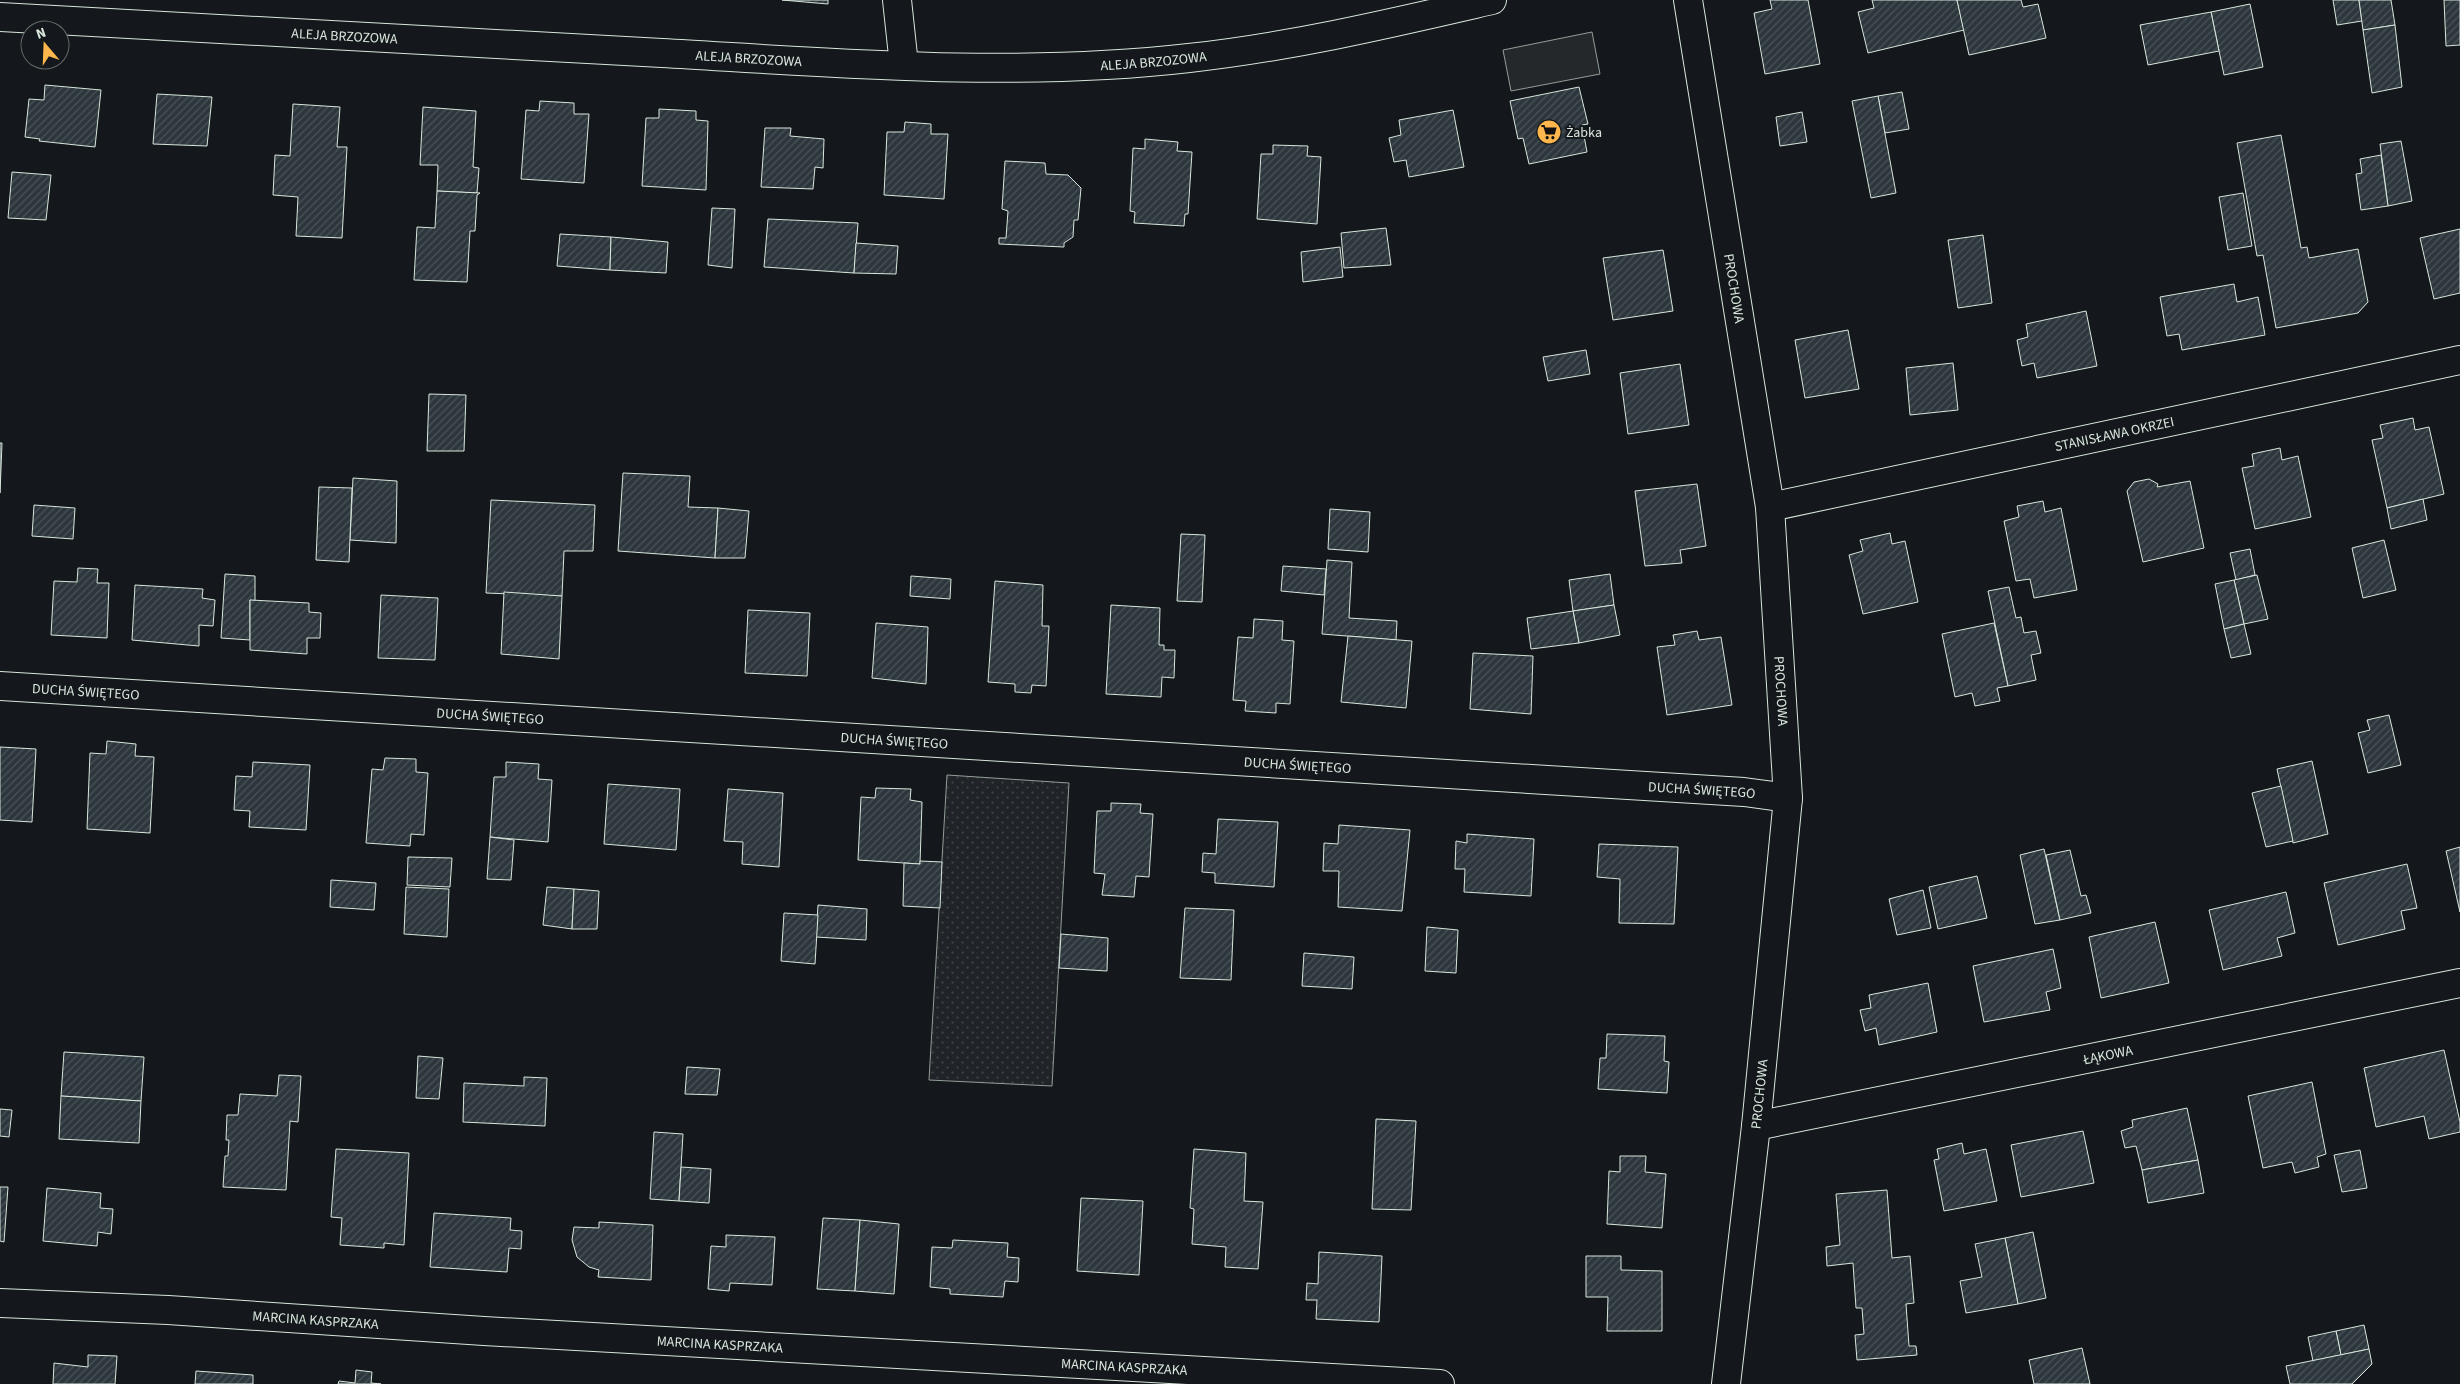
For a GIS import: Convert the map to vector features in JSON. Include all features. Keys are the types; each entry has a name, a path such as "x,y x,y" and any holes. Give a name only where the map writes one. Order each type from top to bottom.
{"street":[{"path":"897,0 904,65"},
{"name":"ALEJA BRZOZOWA","path":"0,17 904,65 996,68 1087,66 1187,58 1285,45 1492,0"},
{"name":"PROCHOWA","path":"1688,0 1770,507 1788,798 1756,1126 1726,1384"},
{"name":"STANISŁAWA OKRZEI","path":"1770,507 2460,360"},
{"name":"DUCHA ŚWIĘTEGO","path":"0,686 1735,792 1788,798"},
{"name":"ŁĄKOWA","path":"1756,1126 2460,983"},
{"name":"MARCINA KASPRZAKA","path":"0,1303 168,1310 484,1331 1440,1384"}],"shaded area":[{"path":"1592,32 1600,74 1511,91 1503,50"},
{"path":"947,775 1069,783 1052,1086 929,1080"}],"building":[{"path":"782,0 828,0 828,4"},
{"path":"1770,0 1808,0 1820,64 1765,74 1754,13 1772,9"},
{"path":"1872,0 1957,0 1964,30 1868,53 1858,12 1874,8"},
{"path":"1957,0 2021,0 2023,7 2038,4 2046,38 1969,55"},
{"path":"2333,0 2359,0 2362,21 2337,25"},
{"path":"2359,0 2391,0 2395,25 2363,30"},
{"path":"2444,0 2460,0 2460,45 2446,46"},
{"path":"2250,4 2263,67 2224,75 2211,12"},
{"path":"2211,12 2219,51 2148,65 2140,25"},
{"path":"2395,25 2402,87 2372,93 2363,30"},
{"path":"45,85 101,90 95,147 39,141 40,139 25,137 29,99 44,100"},
{"name":"Żabka","path":"1579,87 1588,124 1582,125 1587,152 1529,164 1523,138 1518,139 1510,101"},
{"path":"1902,92 1909,129 1885,133 1878,96"},
{"path":"157,94 212,97 207,146 153,144"},
{"path":"1878,96 1896,193 1871,198 1852,101"},
{"path":"540,101 574,103 574,114 589,114 584,183 521,179 526,110 539,111"},
{"path":"293,104 340,107 337,147 347,147 342,238 296,236 298,197 273,195 275,155 290,156"},
{"path":"423,107 476,111 473,167 479,168 477,193 437,191 438,165 420,165"},
{"path":"659,109 696,111 696,120 708,121 706,190 642,186 646,118 659,118"},
{"path":"1453,110 1464,167 1409,177 1406,160 1394,162 1389,138 1401,135 1399,120"},
{"path":"1802,112 1807,142 1780,146 1776,117"},
{"path":"905,122 931,124 931,134 948,134 944,199 884,195 887,132 904,132"},
{"path":"765,128 791,128 790,136 824,139 823,168 815,167 813,189 761,187"},
{"path":"2281,135 2301,248 2307,247 2309,258 2358,249 2368,302 2358,313 2276,328 2263,255 2257,256 2237,143"},
{"path":"1145,139 1178,142 1177,151 1192,152 1188,214 1185,214 1184,226 1134,223 1135,212 1130,211 1133,148 1145,149"},
{"path":"2401,141 2412,201 2388,206 2380,144"},
{"path":"1273,145 1308,146 1307,156 1321,157 1317,224 1257,219 1261,154 1273,154"},
{"path":"2381,155 2388,206 2361,210 2356,174 2362,173 2360,159"},
{"path":"1005,161 1045,163 1046,174 1068,175 1081,188 1078,220 1074,220 1073,237 1064,243 1064,247 999,244 999,238 1006,238 1008,211 1002,209"},
{"path":"12,172 51,175 46,220 8,218"},
{"path":"437,191 480,193 477,195 475,231 470,231 467,282 414,280 417,227 435,228"},
{"path":"2243,193 2252,246 2228,250 2219,197"},
{"path":"712,208 735,209 732,268 708,265"},
{"path":"768,219 858,223 854,273 764,267"},
{"path":"1386,228 1391,265 1344,268 1341,233"},
{"path":"2460,229 2460,293 2434,299 2420,238"},
{"path":"560,234 611,237 610,270 557,266"},
{"path":"1983,235 1992,303 1958,308 1948,240"},
{"path":"611,237 668,242 666,273 610,270"},
{"path":"856,243 898,246 896,274 854,273"},
{"path":"1340,247 1343,277 1303,282 1301,252"},
{"path":"1663,250 1673,311 1613,320 1603,258"},
{"path":"2234,284 2237,302 2258,297 2265,335 2182,350 2179,334 2167,336 2160,297"},
{"path":"2086,311 2097,366 2037,378 2034,363 2022,366 2017,340 2028,337 2026,324"},
{"path":"1848,330 1859,389 1805,398 1795,340"},
{"path":"1586,350 1590,374 1548,381 1543,357"},
{"path":"1953,363 1958,410 1910,415 1906,368"},
{"path":"1680,364 1689,425 1628,434 1620,373"},
{"path":"429,394 466,395 464,451 427,451"},
{"path":"2413,418 2415,430 2429,427 2444,494 2387,508 2372,440 2383,438 2380,425"},
{"path":"0,443 2,443 0,493"},
{"path":"2280,448 2282,460 2298,456 2311,517 2255,529 2242,468 2254,466 2252,454"},
{"path":"623,473 690,476 688,507 718,508 715,558 618,551"},
{"path":"353,478 397,481 396,543 350,540"},
{"path":"2149,479 2158,484 2157,487 2190,481 2204,548 2143,562 2127,491 2134,482"},
{"path":"1697,484 1706,546 1680,550 1682,563 1645,566 1635,491"},
{"path":"319,487 352,488 349,562 316,560"},
{"path":"2423,499 2427,520 2391,529 2387,508"},
{"path":"491,500 595,505 593,551 564,551 562,596 486,593"},
{"path":"2043,501 2045,512 2061,508 2077,590 2034,598 2030,579 2016,581 2004,521 2019,517 2017,506"},
{"path":"34,505 75,508 73,539 32,536"},
{"path":"718,508 749,511 745,558 715,558"},
{"path":"1330,509 1370,512 1368,552 1328,549"},
{"path":"1890,533 1892,544 1905,541 1918,602 1863,614 1849,555 1863,551 1860,540"},
{"path":"1181,534 1205,535 1202,602 1177,601"},
{"path":"2384,540 2396,590 2363,598 2352,548"},
{"path":"2250,549 2255,575 2236,580 2230,553"},
{"path":"1327,560 1352,562 1349,618 1397,621 1396,640 1322,634"},
{"path":"1283,566 1326,569 1324,595 1281,591"},
{"path":"78,568 98,569 97,583 109,583 107,638 51,635 54,581 77,582"},
{"path":"225,574 255,576 255,601 250,600 250,640 221,638"},
{"path":"1610,574 1614,605 1573,611 1569,580"},
{"path":"2257,575 2268,619 2244,624 2234,580"},
{"path":"911,576 951,579 950,599 910,596"},
{"path":"2234,580 2244,624 2224,629 2215,584"},
{"path":"995,581 1043,585 1042,626 1049,626 1046,686 1032,685 1031,693 1015,692 1015,684 988,682"},
{"path":"135,585 203,589 202,598 215,600 213,626 199,625 199,646 132,640"},
{"path":"2009,587 2016,618 2021,617 2024,633 2036,631 2041,653 2031,655 2036,680 2008,686 1988,591"},
{"path":"504,592 562,596 559,659 501,654"},
{"path":"381,595 438,598 435,660 378,658"},
{"path":"250,600 309,603 309,612 321,613 320,638 307,638 307,654 250,650"},
{"path":"1111,605 1160,608 1159,645 1164,645 1164,650 1175,650 1174,678 1162,677 1161,697 1106,694"},
{"path":"1614,605 1620,635 1579,643 1573,611"},
{"path":"748,610 810,613 807,676 745,673"},
{"path":"1573,611 1579,643 1531,649 1527,618"},
{"path":"1254,619 1283,621 1282,640 1294,641 1290,704 1276,703 1276,713 1245,711 1246,701 1233,700 1238,637 1253,638"},
{"path":"876,623 928,627 926,684 872,678"},
{"path":"1994,623 2008,686 1997,688 2000,701 1975,706 1972,693 1955,697 1942,634"},
{"path":"2244,624 2251,654 2231,658 2224,629"},
{"path":"1697,631 1699,640 1721,637 1732,705 1667,715 1657,647 1675,645 1673,635"},
{"path":"1348,636 1412,641 1406,708 1341,702"},
{"path":"1473,653 1533,656 1531,714 1470,709"},
{"path":"2389,715 2401,765 2368,773 2358,733 2370,730 2367,720"},
{"path":"107,741 136,744 135,756 154,757 150,833 87,829 90,753 106,754"},
{"path":"0,747 36,749 32,822 0,820"},
{"path":"385,758 416,759 416,772 428,773 424,835 411,834 410,846 366,843 372,769 383,770"},
{"path":"2312,761 2328,834 2293,843 2277,769"},
{"path":"253,762 310,765 306,830 249,827 250,811 234,810 236,776 252,777"},
{"path":"506,762 539,764 538,779 552,780 548,842 490,837 494,777 506,777"},
{"path":"608,784 680,789 676,850 604,844"},
{"path":"2281,786 2293,841 2266,847 2252,793"},
{"path":"876,788 911,789 910,800 922,802 920,864 858,860 861,797 875,798"},
{"path":"728,789 783,793 779,867 742,864 743,842 724,841"},
{"path":"1111,803 1141,804 1140,813 1153,814 1149,877 1136,876 1134,897 1102,895 1105,874 1094,873 1097,811 1111,811"},
{"path":"1218,819 1278,822 1274,887 1215,883 1215,873 1202,872 1203,853 1216,854"},
{"path":"1339,825 1410,830 1402,911 1338,907 1339,871 1323,871 1324,843 1338,844"},
{"path":"1467,834 1534,839 1531,896 1464,892 1465,869 1455,869 1456,841 1467,843"},
{"path":"490,837 514,840 511,880 487,879"},
{"path":"1599,844 1678,847 1674,924 1619,923 1620,879 1597,877"},
{"path":"2460,847 2460,912 2446,851"},
{"path":"2044,849 2060,920 2035,924 2020,855"},
{"path":"2070,850 2081,896 2086,895 2091,913 2060,920 2046,855"},
{"path":"408,857 452,858 450,887 407,885"},
{"path":"920,861 942,862 940,908 903,906 904,863 920,864"},
{"path":"2407,864 2417,908 2401,911 2405,929 2338,945 2324,883"},
{"path":"1977,876 1987,918 1938,929 1929,887"},
{"path":"331,880 376,883 374,910 330,907"},
{"path":"406,887 449,889 447,937 404,934"},
{"path":"547,887 574,889 572,929 543,925"},
{"path":"574,889 599,891 597,929 572,929"},
{"path":"1923,890 1931,928 1897,935 1889,899"},
{"path":"2286,892 2295,933 2277,938 2282,956 2223,970 2209,910"},
{"path":"818,905 867,909 866,940 816,937"},
{"path":"1185,908 1234,910 1231,980 1180,978"},
{"path":"784,913 818,915 815,964 781,961"},
{"path":"2155,922 2169,983 2101,998 2089,937"},
{"path":"1427,927 1458,930 1456,973 1425,971"},
{"path":"1061,934 1108,938 1107,971 1059,968"},
{"path":"2053,949 2061,988 2046,992 2050,1010 1984,1022 1973,966"},
{"path":"1304,953 1354,957 1352,989 1302,986"},
{"path":"1928,983 1937,1032 1879,1045 1876,1028 1865,1031 1860,1010 1871,1008 1869,995"},
{"path":"1607,1034 1665,1036 1664,1061 1669,1062 1667,1093 1598,1089 1600,1058 1606,1058"},
{"path":"2444,1050 2460,1122 2460,1132 2429,1139 2424,1116 2376,1127 2364,1068"},
{"path":"64,1052 144,1057 141,1101 61,1096"},
{"path":"418,1056 443,1058 439,1099 416,1098"},
{"path":"687,1067 720,1069 717,1095 685,1094"},
{"path":"279,1075 301,1076 298,1122 290,1121 286,1190 223,1187 225,1156 228,1156 229,1140 226,1140 227,1115 238,1115 240,1094 277,1096"},
{"path":"524,1077 547,1078 545,1126 463,1122 464,1083 524,1086"},
{"path":"2312,1082 2326,1154 2317,1157 2319,1167 2295,1173 2292,1162 2263,1168 2248,1096"},
{"path":"61,1096 141,1101 139,1143 59,1139"},
{"path":"2187,1108 2198,1160 2142,1170 2136,1146 2125,1148 2121,1131 2133,1127 2132,1120"},
{"path":"0,1109 12,1110 9,1137 0,1136"},
{"path":"1376,1119 1416,1121 1411,1210 1372,1209"},
{"path":"2083,1131 2094,1183 2021,1197 2011,1145"},
{"path":"654,1132 683,1134 679,1201 650,1199"},
{"path":"1962,1143 1964,1154 1986,1149 1997,1201 1944,1211 1934,1160 1939,1159 1937,1149"},
{"path":"336,1149 409,1153 404,1245 384,1243 384,1248 340,1245 342,1218 331,1217"},
{"path":"1194,1149 1246,1153 1244,1201 1263,1202 1258,1269 1225,1267 1226,1247 1192,1244 1194,1209 1190,1208"},
{"path":"2360,1150 2367,1188 2342,1192 2334,1155"},
{"path":"1620,1156 1646,1156 1645,1172 1666,1174 1662,1228 1607,1224 1609,1171 1620,1172"},
{"path":"2198,1160 2204,1193 2148,1203 2142,1170"},
{"path":"681,1167 711,1169 709,1203 679,1201"},
{"path":"0,1187 8,1187 4,1242 0,1241"},
{"path":"47,1188 101,1193 100,1208 113,1209 111,1234 98,1232 97,1246 43,1241"},
{"path":"1887,1190 1892,1258 1910,1256 1914,1303 1906,1304 1909,1346 1916,1346 1917,1355 1857,1360 1855,1335 1864,1334 1862,1308 1856,1308 1853,1263 1827,1266 1826,1247 1840,1245 1836,1194"},
{"path":"1081,1198 1143,1201 1139,1275 1077,1271"},
{"path":"434,1213 511,1218 510,1230 522,1231 521,1249 509,1248 507,1272 430,1267"},
{"path":"823,1218 860,1220 855,1291 817,1289"},
{"path":"860,1220 899,1224 894,1294 855,1291"},
{"path":"599,1222 653,1225 651,1280 598,1277 599,1270 589,1267 577,1257 572,1240 574,1227 599,1228"},
{"path":"2033,1232 2046,1298 2018,1304 2005,1238"},
{"path":"726,1235 775,1237 772,1285 730,1283 729,1291 708,1289 711,1246 726,1247"},
{"path":"2005,1238 2018,1304 1966,1313 1960,1281 1982,1277 1975,1244"},
{"path":"953,1240 1008,1243 1007,1257 1019,1258 1018,1282 1005,1281 1003,1297 950,1294 950,1289 930,1287 932,1247 952,1248"},
{"path":"1319,1252 1382,1256 1379,1322 1316,1319 1317,1300 1306,1300 1307,1283 1318,1284"},
{"path":"1586,1256 1621,1256 1621,1270 1662,1271 1662,1331 1607,1331 1608,1297 1586,1297"},
{"path":"2364,1325 2369,1349 2341,1355 2336,1331"},
{"path":"2336,1331 2341,1355 2313,1361 2308,1337"},
{"path":"2082,1348 2090,1384 2034,1384 2029,1360"},
{"path":"2369,1349 2372,1364 2352,1384 2290,1384 2286,1366"},
{"path":"88,1355 117,1356 115,1384 53,1384 54,1363 88,1367"},
{"path":"356,1370 372,1372 371,1383 381,1384 338,1384 339,1381 355,1383"},
{"path":"196,1371 253,1375 253,1384 195,1384"}],"place":[{"name":"Żabka","path":"1549,132"}]}
